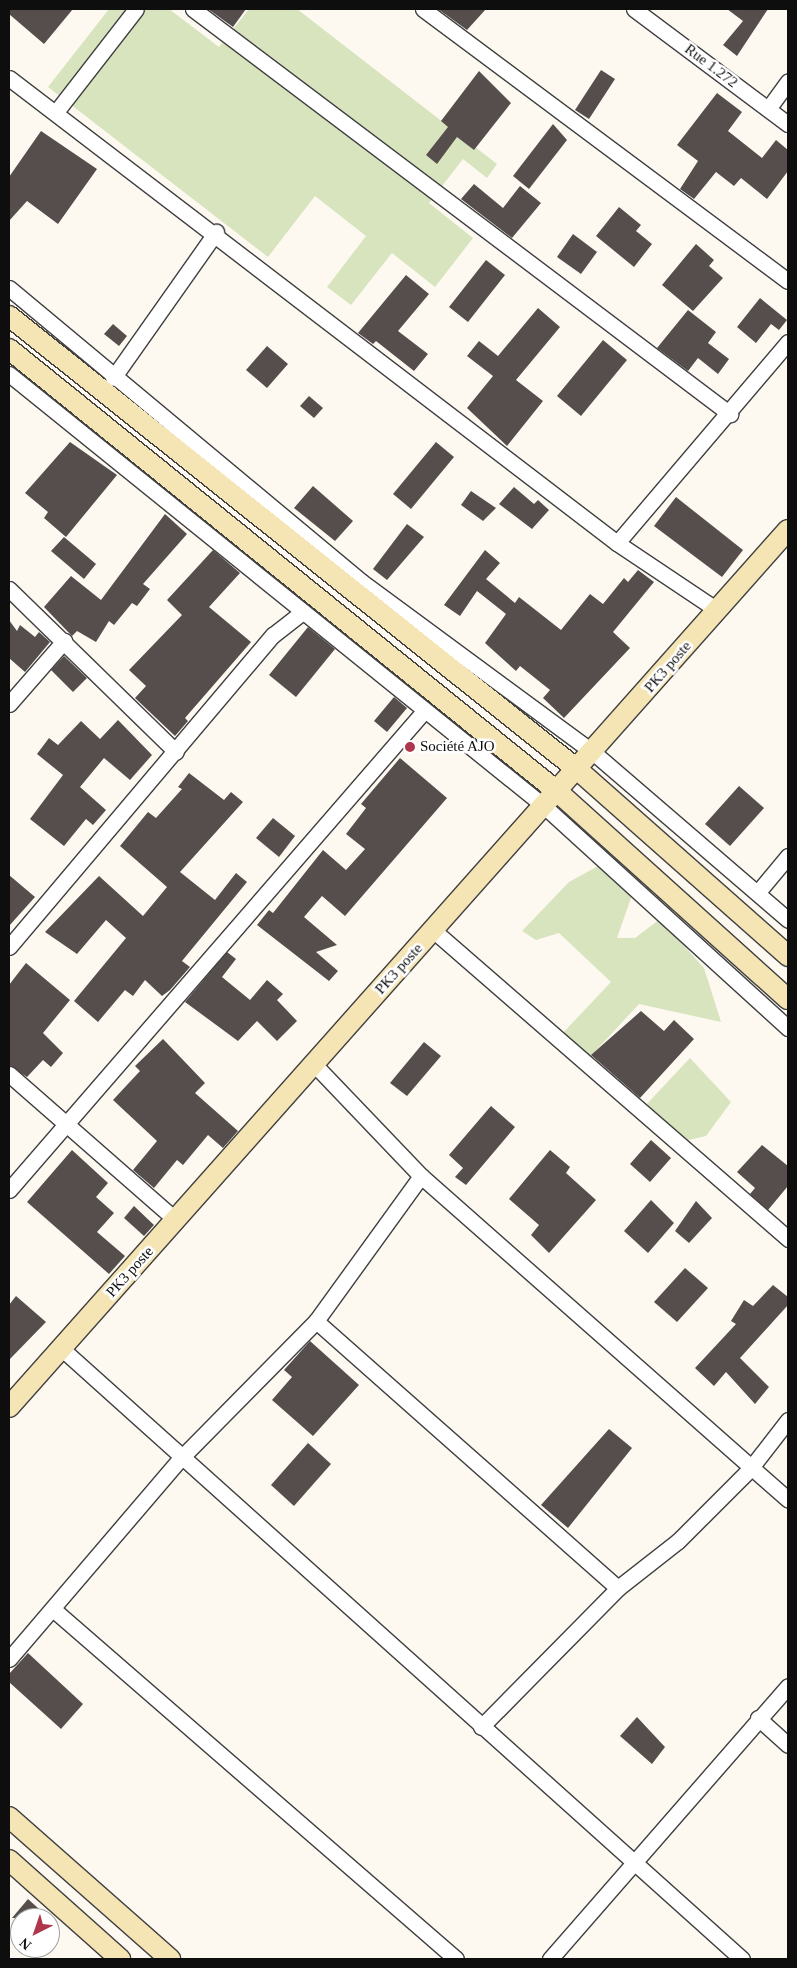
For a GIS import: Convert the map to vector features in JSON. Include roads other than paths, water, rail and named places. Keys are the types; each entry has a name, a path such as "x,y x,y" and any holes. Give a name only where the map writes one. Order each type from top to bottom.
{"street":[{"path":"56,112 136,9"},
{"path":"193,9 730,414"},
{"path":"423,9 788,281"},
{"name":"Rue 1.272","path":"634,9 788,124"},
{"path":"9,78 216,232 617,543 717,610"},
{"path":"768,109 788,81"},
{"path":"113,378 216,232"},
{"path":"9,288 113,378 362,582 594,753 668,821 758,892 788,920"},
{"path":"9,316 578,770 788,956"},
{"path":"617,543 730,414 788,342"},
{"path":"9,350 788,999"},
{"path":"9,374 425,710 551,800 788,1028"},
{"name":"PK3 poste","path":"9,1407 433,930 594,753 788,530"},
{"path":"9,589 176,752"},
{"path":"9,947 176,752 273,635 302,612"},
{"path":"9,704 64,641"},
{"path":"9,1190 68,1127 425,710"},
{"path":"758,892 788,856"},
{"path":"433,930 788,1239"},
{"path":"314,1064 421,1176 750,1469 788,1499"},
{"path":"9,1074 176,1220"},
{"path":"9,1660 54,1610 180,1459 316,1320 421,1176"},
{"path":"316,1320 618,1588"},
{"path":"61,1348 180,1459 742,1959"},
{"path":"480,1727 618,1588 678,1541 750,1469 788,1420"},
{"path":"54,1610 456,1959"},
{"path":"550,1959 635,1865 758,1718 788,1686"},
{"path":"758,1718 788,1745"},
{"path":"9,1817 170,1959"},
{"path":"9,1860 120,1959"}],"place":[{"name":"Société AJO","path":"410,747"}]}
